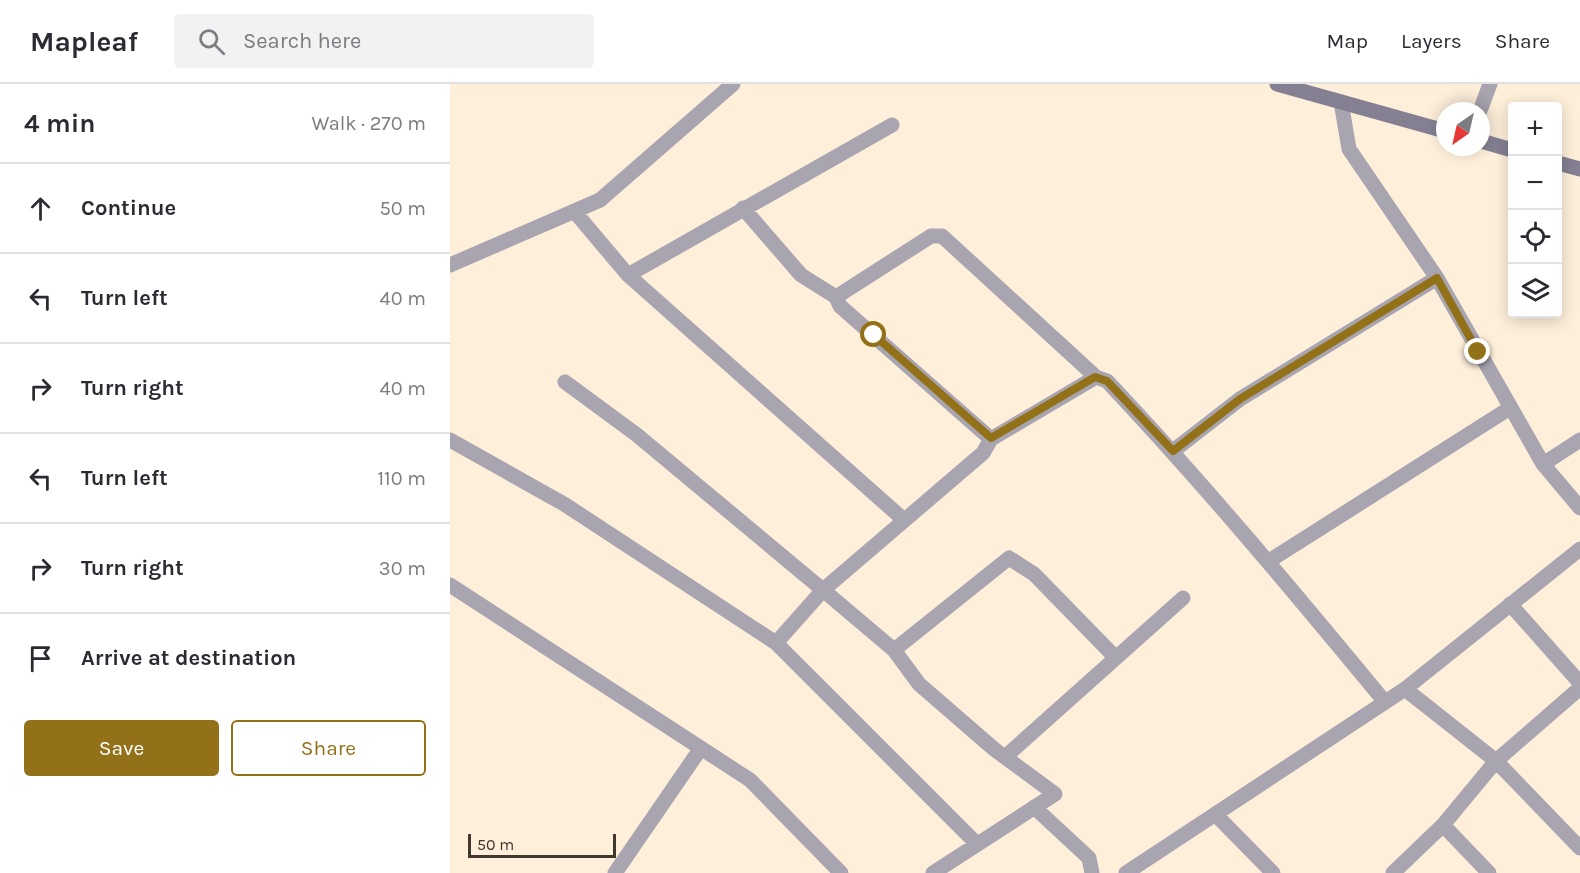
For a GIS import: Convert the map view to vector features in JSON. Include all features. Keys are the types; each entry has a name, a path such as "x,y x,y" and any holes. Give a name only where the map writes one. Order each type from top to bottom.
{"main road":[{"path":"1277,84 1436,128"},
{"path":"1490,144 1508,149"},
{"path":"1562,164 1580,169"}],"street":[{"path":"450,265 600,200 733,84"},
{"path":"1483,102 1490,84"},
{"path":"1341,102 1349,149 1437,278 1543,464 1580,508"},
{"path":"628,275 892,125"},
{"path":"743,208 801,275 836,297 840,306 991,438"},
{"path":"574,211 628,275 904,520"},
{"path":"836,297 931,236 942,236 1095,377 1107,381 1173,451 1269,561 1385,702"},
{"path":"1173,451 1240,399 1437,278"},
{"path":"776,643 823,590 983,453 991,438 1095,377"},
{"path":"565,382 638,435 823,590 894,650 919,684 1005,757 1055,794 933,873"},
{"path":"1269,561 1510,408"},
{"path":"450,440 564,504 776,643 977,844"},
{"path":"1543,464 1580,440"},
{"path":"1126,873 1405,689 1580,549"},
{"path":"894,650 1010,558 1034,574 1115,657"},
{"path":"450,585 750,780 841,873"},
{"path":"1005,757 1183,598"},
{"path":"1510,604 1580,683"},
{"path":"1392,873 1443,825 1496,761 1580,688"},
{"path":"1405,689 1496,761 1580,848"},
{"path":"615,873 700,748"},
{"path":"1034,807 1089,858 1092,873"},
{"path":"1215,814 1274,873"},
{"path":"1443,825 1489,873"}],"route":[{"path":"874,335 991,438 1095,377 1107,381 1173,451 1240,399 1437,278 1478,352"}]}
